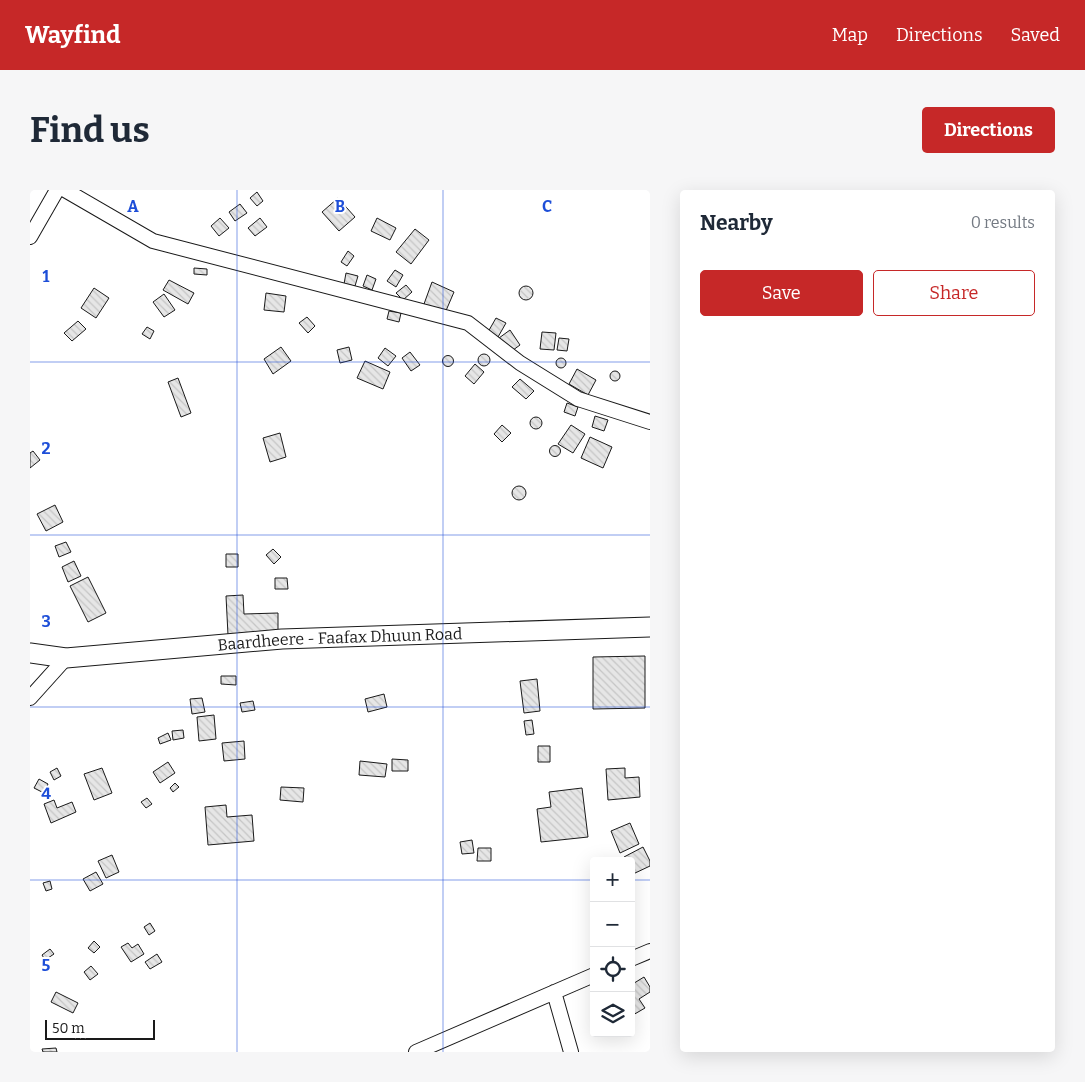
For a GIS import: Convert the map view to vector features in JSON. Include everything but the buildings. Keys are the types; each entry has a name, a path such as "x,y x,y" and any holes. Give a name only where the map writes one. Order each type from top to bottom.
{"main road":[{"name":"Baardheere - Faafax Dhuun Road","path":"30,653 66,658 282,639 650,627"}],"street":[{"path":"30,236 57,190"},
{"path":"65,190 153,241 468,323 520,362 578,399 650,422"},
{"path":"30,698 66,658"},
{"path":"635,957 650,951"},
{"path":"416,1052 590,977"},
{"path":"554,992 571,1052"}]}
